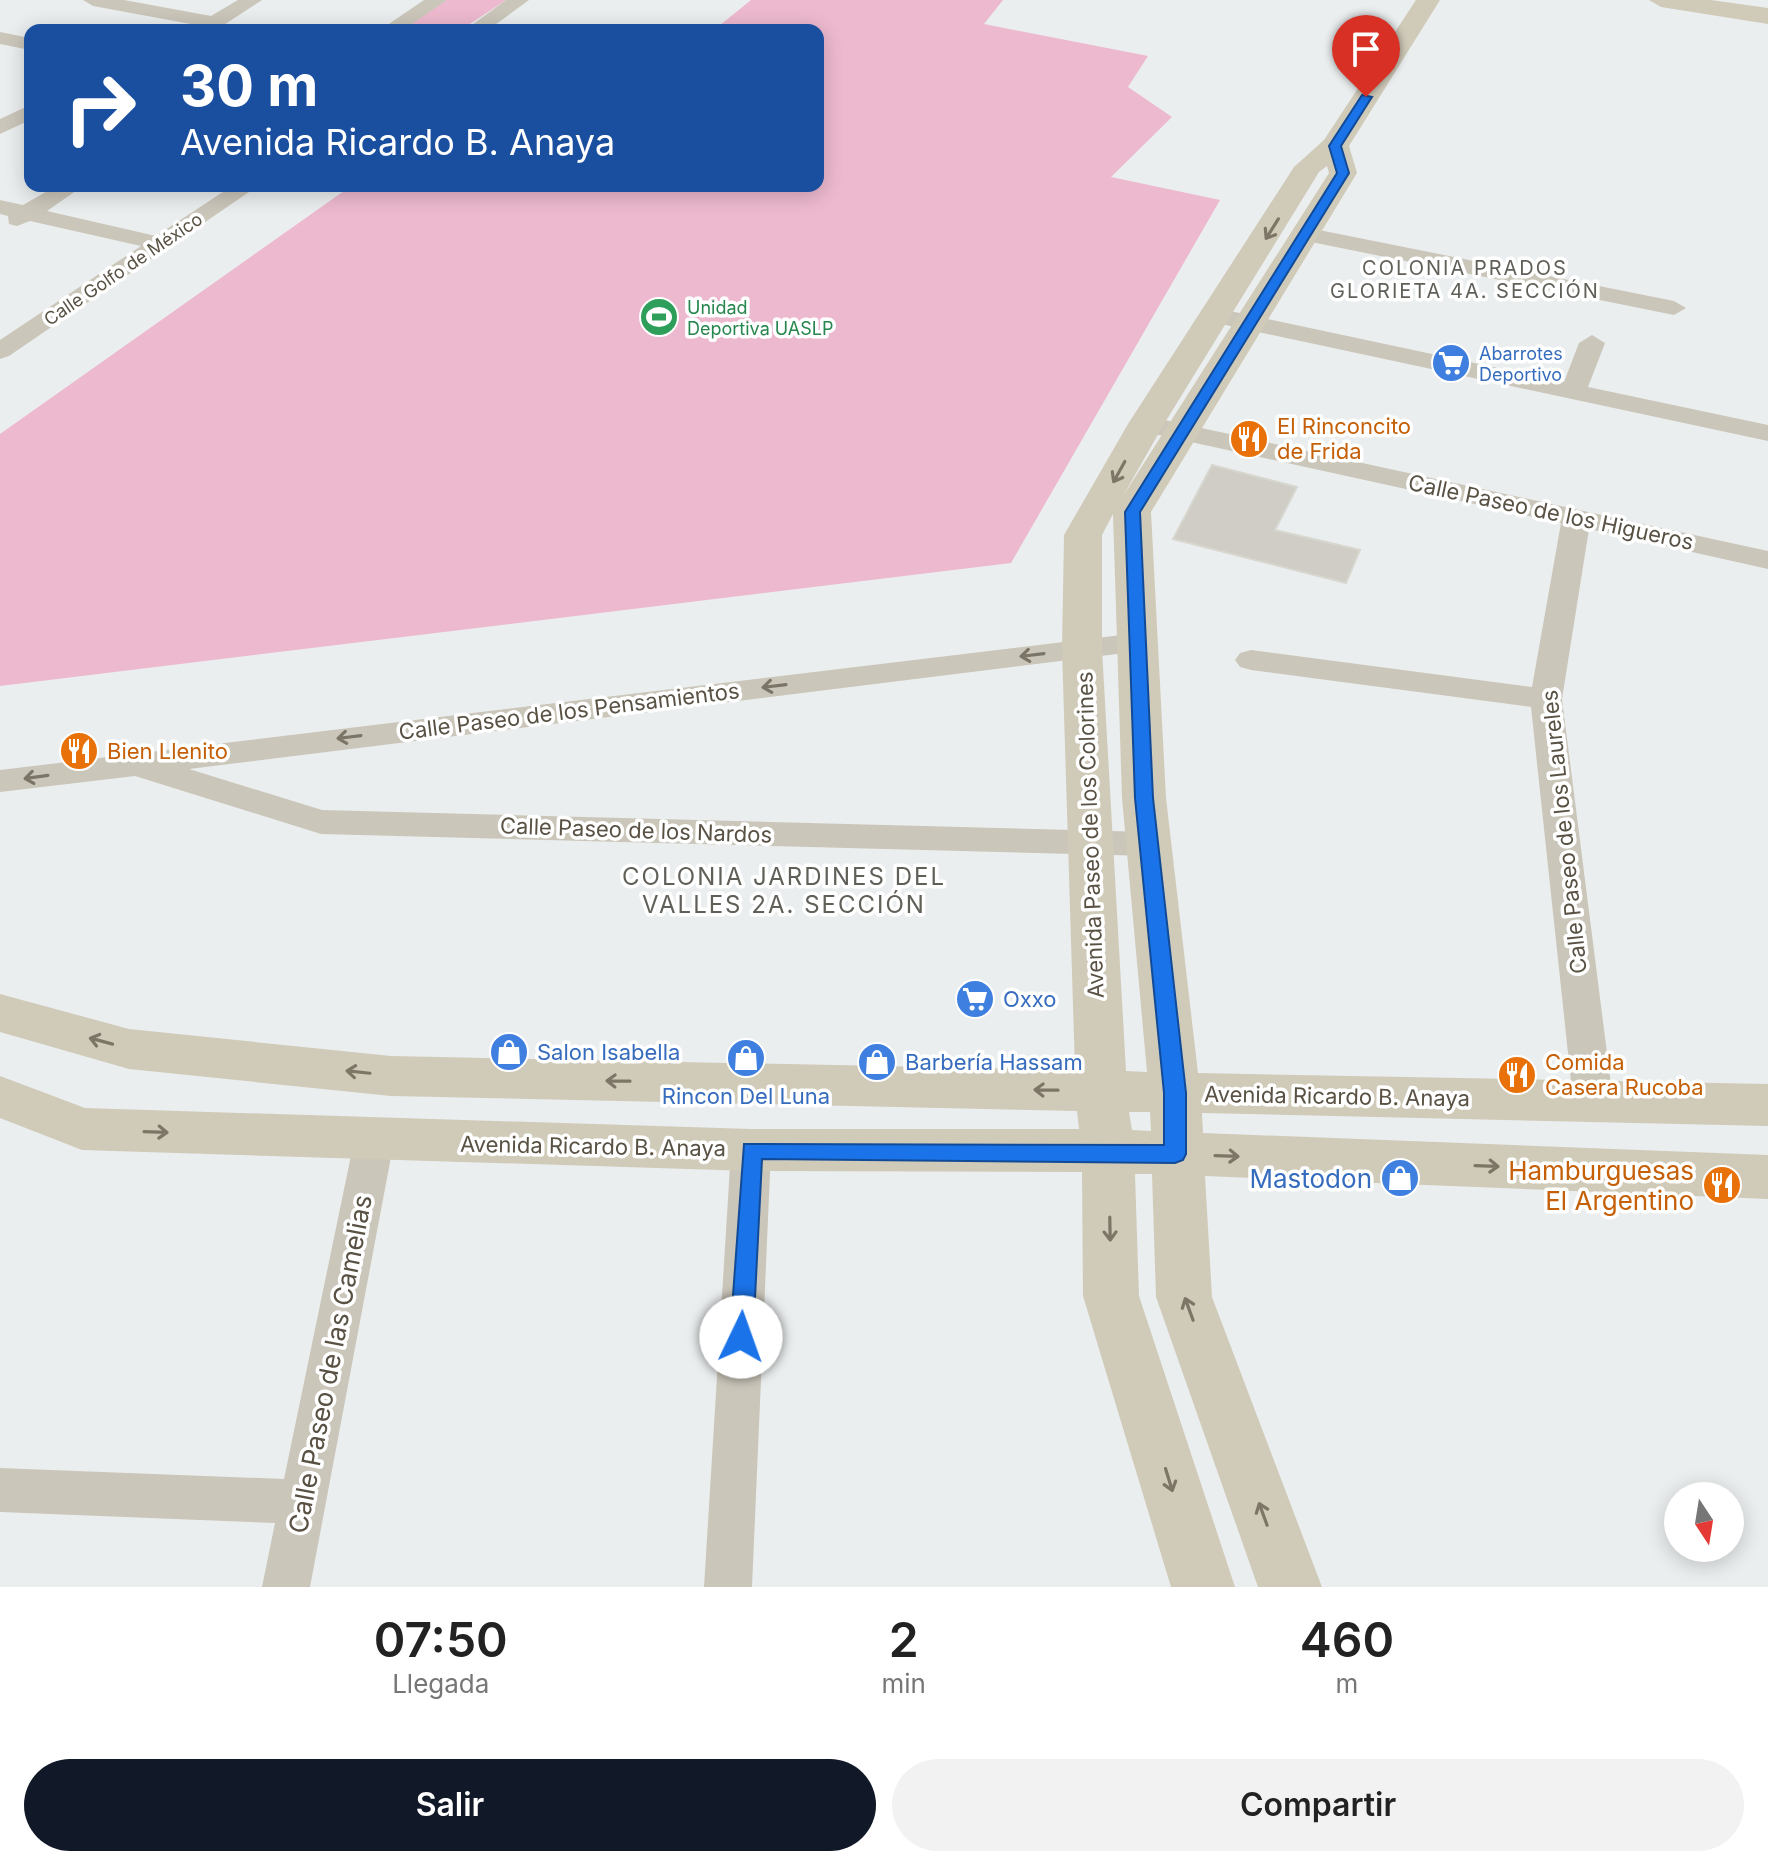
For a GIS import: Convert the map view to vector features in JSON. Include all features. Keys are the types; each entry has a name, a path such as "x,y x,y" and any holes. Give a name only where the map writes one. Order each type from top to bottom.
{"street":[{"path":"93,0 200,24"},
{"path":"212,24 252,0"},
{"path":"399,24 437,0"},
{"path":"484,24 519,0"},
{"name":"Avenida Paseo de los Colorines","path":"1203,1587 1111,1296 1108,1151 1101,1091 1082,649 1083,535 1164,428 1234,320 1428,0"},
{"path":"1661,0 1768,16"},
{"path":"0,38 24,43"},
{"name":"Avenida Paseo de los Colorines","path":"1234,320 1304,234 1323,173"},
{"path":"0,230 62,192"},
{"name":"Calle Golfo de México","path":"0,351 238,192"},
{"path":"0,207 161,244"},
{"path":"1304,234 1674,308"},
{"path":"1234,320 1768,433"},
{"path":"1573,391 1592,343"},
{"name":"Avenida Paseo de los Colorines","path":"1164,428 1132,512 1149,844 1175,1093 1175,1154 1184,1297 1290,1587"},
{"name":"Calle Paseo de los Higueros","path":"1164,428 1768,560"},
{"name":"Calle Paseo de los Laureles","path":"1576,518 1546,699 1593,1100"},
{"name":"Calle Paseo de los Pensamientos","path":"0,781 1138,643"},
{"path":"1251,660 1546,699"},
{"name":"Calle Paseo de los Nardos","path":"132,763 321,822 1149,844"},
{"name":"Avenida Ricardo B. Anaya","path":"0,1013 129,1049 391,1076 1768,1105"},
{"name":"Avenida Ricardo B. Anaya","path":"0,1096 82,1129 374,1141 751,1150 1108,1151 1768,1177"},
{"path":"0,1128 82,1129"},
{"name":"Calle Paseo de las Camelias","path":"286,1587 374,1141"},
{"path":"728,1587 751,1150"},
{"path":"0,1490 303,1502"}],"shaded area":[{"path":"447,0 506,0 470,24 409,24"},
{"name":"Unidad Deportiva UASLP","path":"751,0 1003,0 984,24 1148,56 1128,87 1172,117 1111,177 1220,200 1011,563 0,686 0,434 343,192 824,192 824,24 721,24"}],"building":[{"path":"1212,465 1297,487 1275,530 1360,550 1346,583 1173,539"}],"place":[{"name":"Unidad Deportiva UASLP","path":"659,317"},
{"name":"Abarrotes Deportivo","path":"1451,363"},
{"name":"El Rinconcito de Frida","path":"1249,439"},
{"name":"Bien Llenito","path":"79,751"},
{"name":"Oxxo","path":"975,999"},
{"name":"Salon Isabella","path":"509,1052"},
{"name":"Rincon Del Luna","path":"746,1058"},
{"name":"Barbería Hassam","path":"877,1062"},
{"name":"Comida Casera Rucoba","path":"1517,1075"},
{"name":"Mastodon","path":"1400,1178"},
{"name":"Hamburguesas El Argentino","path":"1722,1185"}],"district":[{"name":"COLONIA PRADOS GLORIETA 4A. SECCIÓN","path":"1465,280"},
{"name":"COLONIA JARDINES DEL VALLES 2A. SECCIÓN","path":"784,890"}],"route":[{"path":"741,1337 751,1150 1175,1154 1175,1093 1144,798 1132,512 1252,324 1343,173 1335,146 1366,97"}]}
